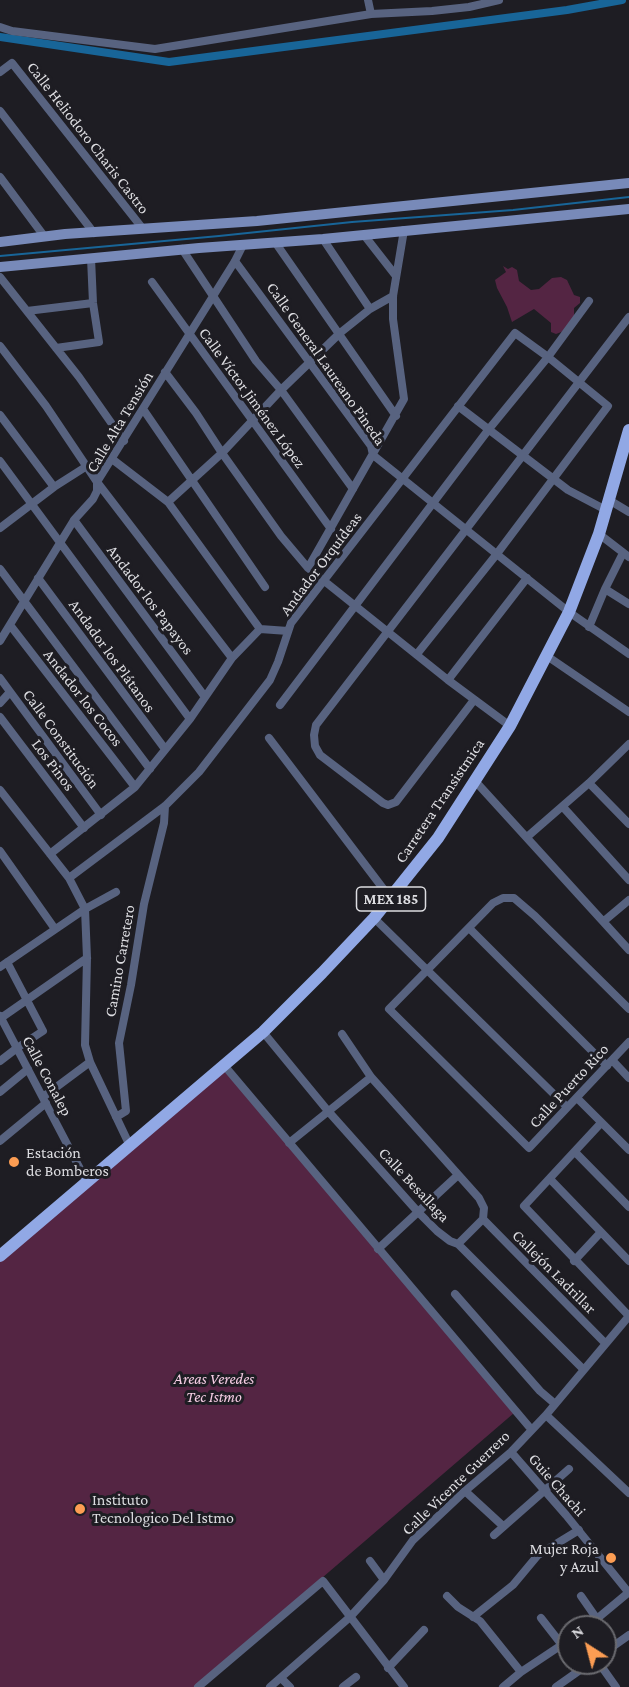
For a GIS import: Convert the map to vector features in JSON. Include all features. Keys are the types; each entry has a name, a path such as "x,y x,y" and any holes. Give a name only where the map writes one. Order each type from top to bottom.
{"main road":[{"name":"Carretera Transistmica","path":"0,1256 263,1032 374,918 438,838 510,726 569,612 599,534 629,430"}],"street":[{"path":"368,0 371,14"},
{"path":"0,27 12,31 155,49 371,14 469,7 499,0"},
{"name":"Calle Heliodoro Charis Castro","path":"0,72 12,63 143,229"},
{"path":"0,111 94,233"},
{"path":"0,177 44,236"},
{"path":"0,242 44,236 494,198 629,183"},
{"path":"0,267 629,209"},
{"path":"309,568 405,399 393,319 393,296 404,230"},
{"path":"364,235 396,276"},
{"path":"324,238 370,309"},
{"path":"275,242 396,416"},
{"name":"Calle Alta Tensión","path":"0,641 74,520 93,500 98,482 235,261 243,244"},
{"path":"182,249 256,361 281,390 353,489"},
{"path":"56,348 99,342 93,303 91,258"},
{"name":"Calle General Laureano Pineda","path":"235,261 310,361 370,446 373,455 432,505 569,612 629,654"},
{"path":"0,277 56,348 124,441"},
{"name":"Calle Víctor Jiménez López","path":"153,282 331,529"},
{"path":"168,502 222,453 281,390 340,333 370,309 393,296"},
{"path":"280,705 589,301"},
{"path":"27,311 93,303"},
{"path":"474,700 396,802 388,805 320,755 315,746 316,725 629,317"},
{"name":"Andador Orquídeas","path":"69,878 165,806 199,772 270,680 279,662 291,623 515,333 548,357"},
{"path":"0,346 46,406 98,482 232,658"},
{"path":"417,654 496,555 608,405 548,357"},
{"path":"165,372 196,413 280,536 309,568 448,680 510,726"},
{"path":"459,406 568,490 629,512"},
{"path":"143,409 265,587"},
{"path":"0,415 54,488"},
{"path":"112,459 168,502 260,629 288,631"},
{"path":"0,462 190,719"},
{"path":"0,528 87,466"},
{"name":"Andador los Papayos","path":"74,520 205,697"},
{"path":"589,627 604,589 626,555 599,534"},
{"path":"0,568 150,769"},
{"name":"Andador los Plátanos","path":"38,578 165,749"},
{"path":"448,680 527,578"},
{"path":"604,589 629,604"},
{"name":"Andador los Cocos","path":"10,625 135,787"},
{"path":"50,854 135,787 190,719 232,658 260,629"},
{"path":"547,656 629,712"},
{"name":"Calle Constitución","path":"0,678 101,815"},
{"path":"0,703 10,692"},
{"name":"Los Pinos","path":"0,717 84,828"},
{"path":"269,738 391,899"},
{"path":"527,837 563,807 629,744"},
{"path":"476,782 629,950"},
{"path":"589,783 629,824"},
{"path":"0,790 69,878 85,909 87,958 85,1045 90,1062 130,1146"},
{"name":"Camino Carretero","path":"116,1117 126,1111 119,1043 144,904 164,823 165,806"},
{"path":"563,807 629,880"},
{"path":"0,851 55,929"},
{"path":"0,1061 44,1031 4,964 85,909 116,892"},
{"path":"428,969 493,903 503,898 514,898 536,916 629,1009"},
{"path":"604,921 629,900"},
{"path":"374,918 567,1107"},
{"path":"469,928 609,1063 629,1078"},
{"path":"1,1017 87,958"},
{"name":"Calle Puerto Rico","path":"428,969 389,1009 529,1148 629,1042"},
{"name":"Calle Conalep","path":"1,1017 87,1182"},
{"name":"Calle Besallaga","path":"263,1032 328,1111 418,1212 437,1231 458,1244 583,1369"},
{"path":"342,1034 371,1077 479,1198 484,1208 483,1219 458,1244"},
{"path":"0,1141 90,1062"},
{"path":"223,1064 531,1429"},
{"path":"0,1092 28,1069"},
{"path":"289,1143 371,1077"},
{"path":"577,1098 629,1150"},
{"path":"602,1123 524,1206 628,1319"},
{"path":"575,1152 629,1206"},
{"path":"378,1249 458,1175"},
{"path":"550,1179 629,1261"},
{"name":"Callejón Ladrillar","path":"483,1219 605,1343"},
{"path":"574,1261 601,1232"},
{"path":"455,1294 540,1391 554,1403"},
{"name":"Calle Vicente Guerrero","path":"270,1687 350,1617 384,1580 414,1540 465,1491 511,1452 546,1415 605,1343 628,1319"},
{"path":"546,1415 629,1493"},
{"name":"Guie Chachi","path":"511,1452 629,1592"},
{"path":"494,1535 569,1469"},
{"path":"465,1491 503,1526"},
{"path":"473,1617 513,1585 538,1555 579,1530"},
{"path":"370,1561 384,1580"},
{"path":"621,1581 629,1575"},
{"path":"198,1687 323,1581 404,1687"},
{"path":"602,1615 629,1592"},
{"path":"447,1596 458,1607 480,1621 521,1672"},
{"path":"581,1596 594,1615"},
{"path":"541,1618 557,1634"},
{"path":"388,1668 424,1630"},
{"path":"503,1687 557,1647"},
{"path":"557,1687 574,1675"},
{"path":"343,1687 356,1677"},
{"path":"282,1678 290,1687"}],"green space":[{"path":"503,266 517,270 519,281 531,290 539,289 552,278 561,277 567,280 574,295 580,297 580,303 574,308 574,316 564,331 556,334 551,332 551,323 534,309 512,322 495,280 506,272"},
{"name":"Areas Veredes Tec Istmo","path":"223,1064 514,1413 195,1687 0,1687 0,1257"}],"waterway":[{"path":"0,37 169,62 567,10 622,0"},
{"path":"0,256 352,222 513,210 629,197"}],"place":[{"name":"Estación de Bomberos","path":"14,1162"},
{"name":"Instituto Tecnologico Del Istmo","path":"80,1509"},
{"name":"Mujer Roja y Azul","path":"611,1558"}]}
